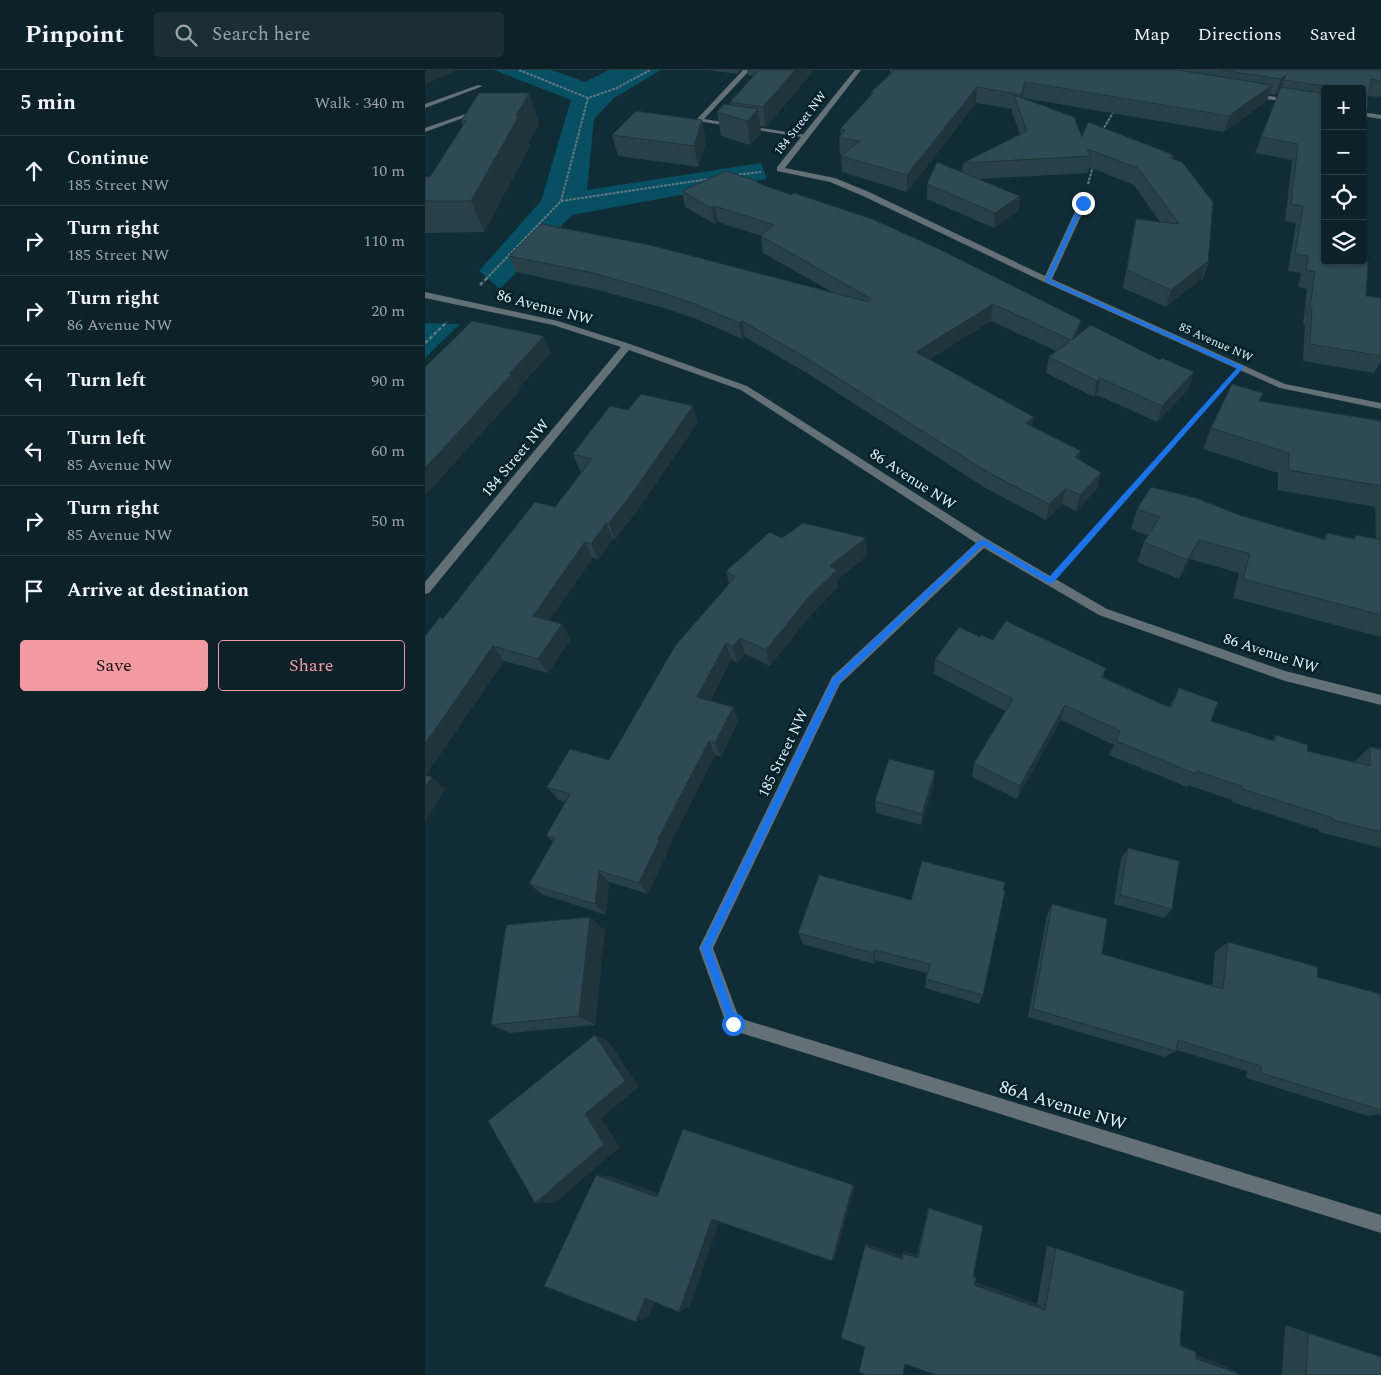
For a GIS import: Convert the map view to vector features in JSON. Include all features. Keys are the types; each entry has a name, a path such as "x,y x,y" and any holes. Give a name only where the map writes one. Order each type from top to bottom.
{"street":[{"path":"747,70 699,120 806,137"},
{"name":"184 Street NW","path":"780,169 858,70"},
{"path":"425,106 480,86"},
{"path":"1248,94 1321,106"},
{"path":"425,130 488,108"},
{"path":"1366,115 1381,117"},
{"name":"85 Avenue NW","path":"780,169 832,180 866,194 1047,280 1283,386 1381,406"},
{"path":"1047,280 1083,203"},
{"name":"86 Avenue NW","path":"425,294 555,323 627,346 744,388 983,542 1103,612 1285,676 1381,700"},
{"name":"184 Street NW","path":"425,590 627,346"},
{"name":"185 Street NW","path":"733,1024 706,948 836,681 983,542"},
{"name":"86A Avenue NW","path":"733,1024 1381,1224"}],"path":[{"path":"519,70 588,98 617,88 650,70"},
{"path":"425,343 439,331 463,302 561,201 588,98"},
{"path":"1102,132 1116,107"},
{"path":"1083,203 1095,158"},
{"path":"733,176 780,169"},
{"path":"561,201 714,179"},
{"path":"1050,581 1241,367"}],"shaded area":[{"path":"494,70 552,70 585,82 609,70 661,70 614,98 594,119 587,190 761,163 767,179 572,215 500,289 479,271 541,201 571,100"},
{"path":"425,323 460,324 425,358"}],"building":[{"path":"759,70 795,70 763,107 730,102"},
{"path":"895,70 1178,70 1272,85 1229,116 1025,82 1021,95 977,87 907,175 841,156 860,141 839,138 845,130 840,129 874,92 871,92"},
{"path":"1221,70 1381,70 1381,81 1371,79 1367,96 1366,117 1366,85 1321,86 1284,80 1286,75 1281,79"},
{"path":"1281,87 1321,93 1321,265 1366,265 1366,262 1368,262 1366,296 1381,298 1381,356 1310,344 1312,308 1310,308 1315,272 1306,270 1308,256 1295,254 1303,206 1291,204 1298,144 1261,137"},
{"path":"479,93 529,93 516,116 519,116 471,201 425,201 425,177 430,177 466,121 461,121"},
{"path":"1014,95 1074,117 1082,137 1088,122 1174,155 1170,158 1182,162 1213,202 1208,264 1207,262 1171,290 1127,270 1136,219 1179,224 1138,168 1087,149 1091,156 963,163 1027,131"},
{"path":"724,104 758,109 747,121 717,112"},
{"path":"636,111 702,120 694,146 612,135"},
{"path":"937,162 1020,196 995,213 927,184"},
{"path":"726,171 792,195 794,193 872,219 937,248 1081,320 1072,340 1091,325 1160,360 1162,358 1194,372 1162,406 1100,378 1097,381 1049,357 1071,340 993,304 916,352 1034,417 1025,423 1081,451 1075,457 1101,473 1080,495 1066,488 1049,504 989,473 803,356 742,321 739,323 695,304 660,292 593,273 509,256 541,224 650,245 869,302 871,299 761,236 774,225 715,206 711,208 682,191"},
{"path":"472,321 544,336 509,374 512,374 425,468 425,367"},
{"path":"1232,384 1263,393 1259,401 1381,421 1381,486 1288,470 1289,453 1211,428"},
{"path":"641,394 693,406 631,495 609,523 606,523 591,544 585,542 533,616 562,624 538,659 493,646 425,744 425,636 440,617 443,619 535,502 555,507 592,459 573,454 610,406 628,410"},
{"path":"1151,487 1196,498 1242,516 1326,540 1327,533 1355,539 1356,535 1381,540 1381,615 1243,579 1250,554 1199,540 1187,560 1144,542 1160,517 1137,509"},
{"path":"803,523 866,538 830,566 837,570 807,599 766,650 740,638 732,647 726,643 697,697 733,707 715,743 709,741 658,839 660,839 639,883 599,871 595,904 529,884 555,838 546,836 570,794 547,787 570,749 609,760 675,646 735,577 726,571 770,532 782,538"},
{"path":"1006,621 1106,668 1101,677 1171,708 1179,688 1218,702 1211,721 1274,741 1276,735 1308,745 1307,751 1370,766 1370,747 1381,749 1381,832 1333,820 1333,818 1242,789 1243,787 1197,771 1196,774 1116,741 1120,731 1065,705 1020,786 974,763 1013,699 935,659 959,627 980,637 981,635 993,640"},
{"path":"889,759 935,771 922,814 875,801"},
{"path":"425,775 432,777 425,787"},
{"path":"1128,848 1179,861 1172,909 1120,895"},
{"path":"922,861 1005,882 1003,890 1005,891 983,995 926,979 930,964 874,950 873,953 798,933 819,875 911,900"},
{"path":"1052,904 1107,919 1102,954 1223,989 1228,942 1318,967 1317,977 1381,994 1381,1110 1261,1073 1261,1066 1178,1040 1176,1051 1033,1009"},
{"path":"590,917 579,1016 491,1025 506,925"},
{"path":"595,1035 625,1081 585,1114 604,1144 535,1203 488,1121"},
{"path":"683,1129 853,1185 832,1261 712,1219 679,1312 645,1298 636,1322 544,1286 596,1175 657,1197"},
{"path":"929,1208 983,1226 973,1277 976,1278 974,1285 1045,1310 1056,1248 1184,1291 1180,1346 1196,1352 1196,1359 1240,1375 936,1375 905,1364 903,1375 867,1375 859,1372 865,1347 841,1338 865,1246 902,1259 904,1254 918,1258"},
{"path":"1308,1333 1381,1357 1381,1375 1306,1375"}],"route":[{"path":"733,1024 706,948 836,681 983,542 1050,581 1241,367 1047,280 1083,203"}]}
